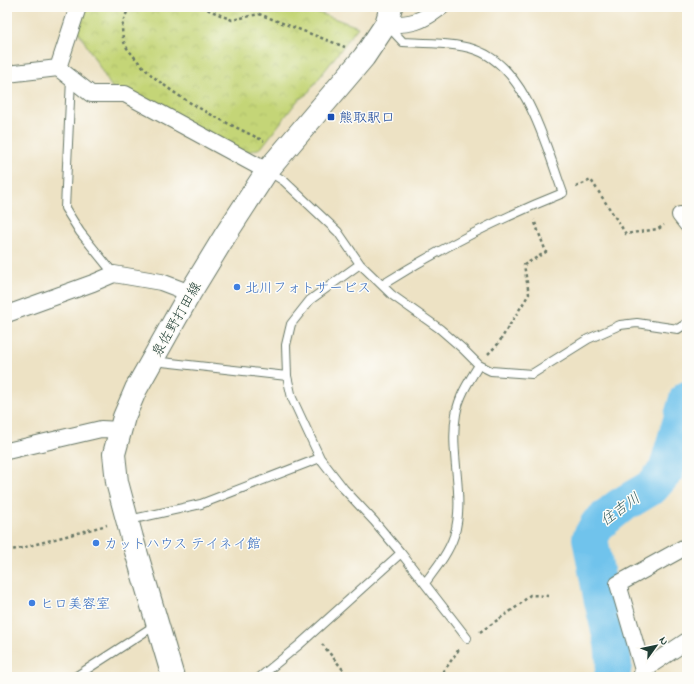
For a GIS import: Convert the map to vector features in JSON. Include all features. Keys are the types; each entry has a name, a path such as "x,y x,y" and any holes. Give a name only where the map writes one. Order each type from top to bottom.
{"main road":[{"name":"泉佐野打田線","path":"173,677 117,482 114,454 124,417 136,389 190,293 267,171 364,56 389,16"}],"street":[{"path":"58,68 78,7"},
{"path":"389,16 405,25 426,17 441,7"},
{"path":"7,74 58,68 91,94 125,94 267,171"},
{"path":"7,314 114,274 161,282 190,293"},
{"path":"7,451 101,429 120,430"},
{"path":"687,546 618,584 642,674 687,641"}],"lane":[{"path":"382,285 422,259 529,206 563,193 535,117 516,83 498,62 475,50 450,45 403,42 389,16"},
{"path":"71,79 65,208 80,232 114,274"},
{"path":"267,171 284,181 338,232 360,264 392,295 440,329 463,348 479,365 491,371 532,374 588,339 620,325 637,323 678,330 687,323"},
{"path":"360,264 310,300 291,324 286,345 287,376 292,398 320,458 344,489 401,553 467,638"},
{"path":"152,361 287,376"},
{"path":"425,583 446,554 454,536 458,512 455,443 456,414 463,390 479,365"},
{"path":"127,520 201,504 320,458"},
{"path":"260,677 313,633 401,553"},
{"path":"75,677 158,623"}],"path":[{"path":"130,7 122,22 124,43 141,65 179,95 226,122 270,143"},
{"path":"202,7 232,20 259,14 347,48"},
{"path":"563,193 591,180 626,234 658,229 684,220"},
{"path":"479,365 498,344 529,294 524,265 546,252 529,206"},
{"path":"7,550 18,549 127,520"},
{"path":"440,677 467,638 475,636 500,619 530,595 548,596"},
{"path":"313,633 349,677"}],"green space":[{"path":"81,7 303,7 358,27 307,94 298,100 261,148 244,153 112,88 75,26"}],"waterway":[{"name":"住吉川","path":"612,677 614,664 612,643 601,597 590,538 598,524 620,506 652,487 666,471 687,399"}],"place":[{"name":"熊取駅口","path":"331,117"},
{"name":"北川フォトサービス","path":"237,287"},
{"name":"カットハウス テイネイ館","path":"96,543"},
{"name":"ヒロ美容室","path":"32,603"}]}
